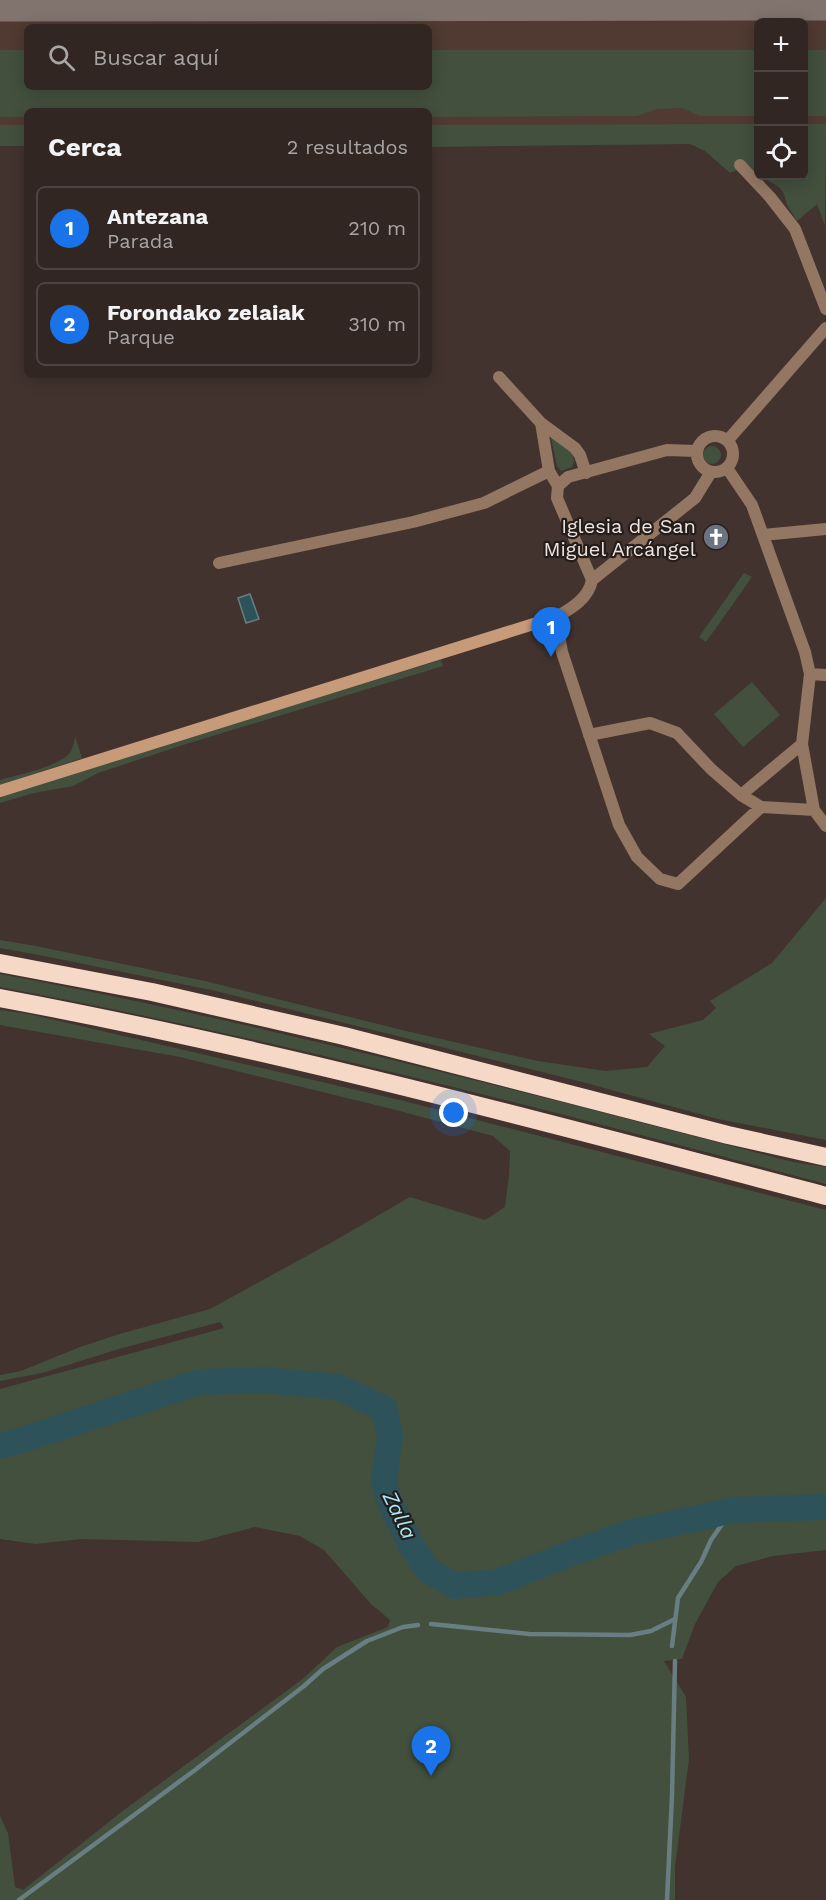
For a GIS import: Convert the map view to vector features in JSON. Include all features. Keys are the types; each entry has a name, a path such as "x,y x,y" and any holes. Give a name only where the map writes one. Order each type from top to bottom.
{"highway":[{"path":"0,963 152,992 344,1036 728,1135 826,1157"},
{"path":"0,998 118,1020 328,1067 826,1196"}],"street":[{"path":"740,165 770,197 795,229 826,309"},
{"path":"728,440 826,328"},
{"path":"499,377 541,423 574,448 580,455 586,473"},
{"path":"0,791 556,617 573,608 591,586 591,579 557,498 558,486 549,471 541,423"},
{"path":"719,435 728,440 734,454 727,468 719,472 711,472 703,467 696,451 700,442 709,436 719,435"},
{"path":"558,486 568,477 667,450 696,451"},
{"path":"727,468 752,505 805,652 810,674 802,744 814,810 826,826"},
{"path":"219,563 412,522 484,503 549,471"},
{"path":"591,579 695,498 711,472"},
{"path":"763,535 826,529"},
{"path":"556,617 562,652 619,825 637,857 660,879 678,884 761,807"},
{"path":"810,674 826,675"},
{"path":"589,735 650,723 676,733 711,769 741,795 761,807 814,810"},
{"path":"741,795 802,744"}],"shaded area":[{"path":"0,0 826,0 826,133 808,133 808,18 754,18 754,132 432,132 432,108 24,108 24,133 0,133"}],"green space":[{"path":"0,50 24,50 24,90 432,90 432,50 754,50 754,116 700,116 682,108 657,109 637,116 432,117 432,108 24,108 24,117 0,117"},
{"path":"808,50 826,50 826,116 808,116"},
{"path":"754,124 754,171 747,166 730,173 705,151 690,144 432,147 432,125"},
{"path":"808,124 826,124 825,226 817,204 797,221 780,188 767,180 808,180"},
{"path":"0,125 24,125 24,146 0,146"},
{"path":"553,437 572,453 574,461 572,467 561,471 557,466 551,438"},
{"path":"708,446 716,446 721,451 719,462 708,464 703,459 703,451"},
{"path":"744,573 752,577 706,642 699,637"},
{"path":"441,660 443,666 183,745 98,773 73,786 34,793 0,803 0,795"},
{"path":"752,682 780,715 743,747 714,714"},
{"path":"75,736 82,758 0,785 0,780 36,770 63,759 69,754"},
{"path":"826,898 826,1140 718,1119 582,1082 216,991 0,948 0,940 36,946 205,981 538,1061 606,1071 647,1067 665,1046 649,1034 703,1020 716,1008 710,1001 772,963"},
{"path":"0,974 299,1038 793,1162 826,1167 826,1184 518,1103 312,1053 104,1007 0,987"},
{"path":"0,1010 29,1014 404,1101 826,1210 826,1550 773,1556 736,1566 718,1582 695,1624 682,1659 664,1661 686,1697 689,1759 675,1867 675,1900 0,1900 0,1816 8,1833 15,1887 23,1890 124,1810 304,1678 337,1647 388,1627 390,1620 371,1604 324,1550 300,1536 255,1527 198,1542 81,1539 36,1544 0,1539 0,1389 224,1328 220,1322 119,1349 42,1373 0,1381 0,1375 21,1371 80,1347 123,1333 210,1309 410,1197 485,1220 505,1207 510,1151 493,1136 396,1110 180,1057 0,1025"}],"water":[{"path":"250,594 259,619 246,623 238,598"}],"waterway":[{"name":"Zalla","path":"0,1446 199,1382 266,1380 338,1387 385,1409 390,1436 384,1480 388,1498 410,1543 428,1570 455,1586 498,1582 632,1532 732,1510 826,1507"},
{"path":"672,1646 678,1598 701,1562 711,1540 732,1510"},
{"path":"431,1624 529,1634 630,1635 651,1631 675,1619"},
{"path":"19,1900 195,1770 323,1669 367,1641 403,1627 418,1625"},
{"path":"667,1900 675,1661"}],"taxiway":[{"path":"0,2 826,1"}],"place":[{"name":"Iglesia de San Miguel Arcángel","path":"716,537"},
{"name":"Antezana","path":"551,657"},
{"name":"Forondako zelaiak","path":"431,1776"}]}
